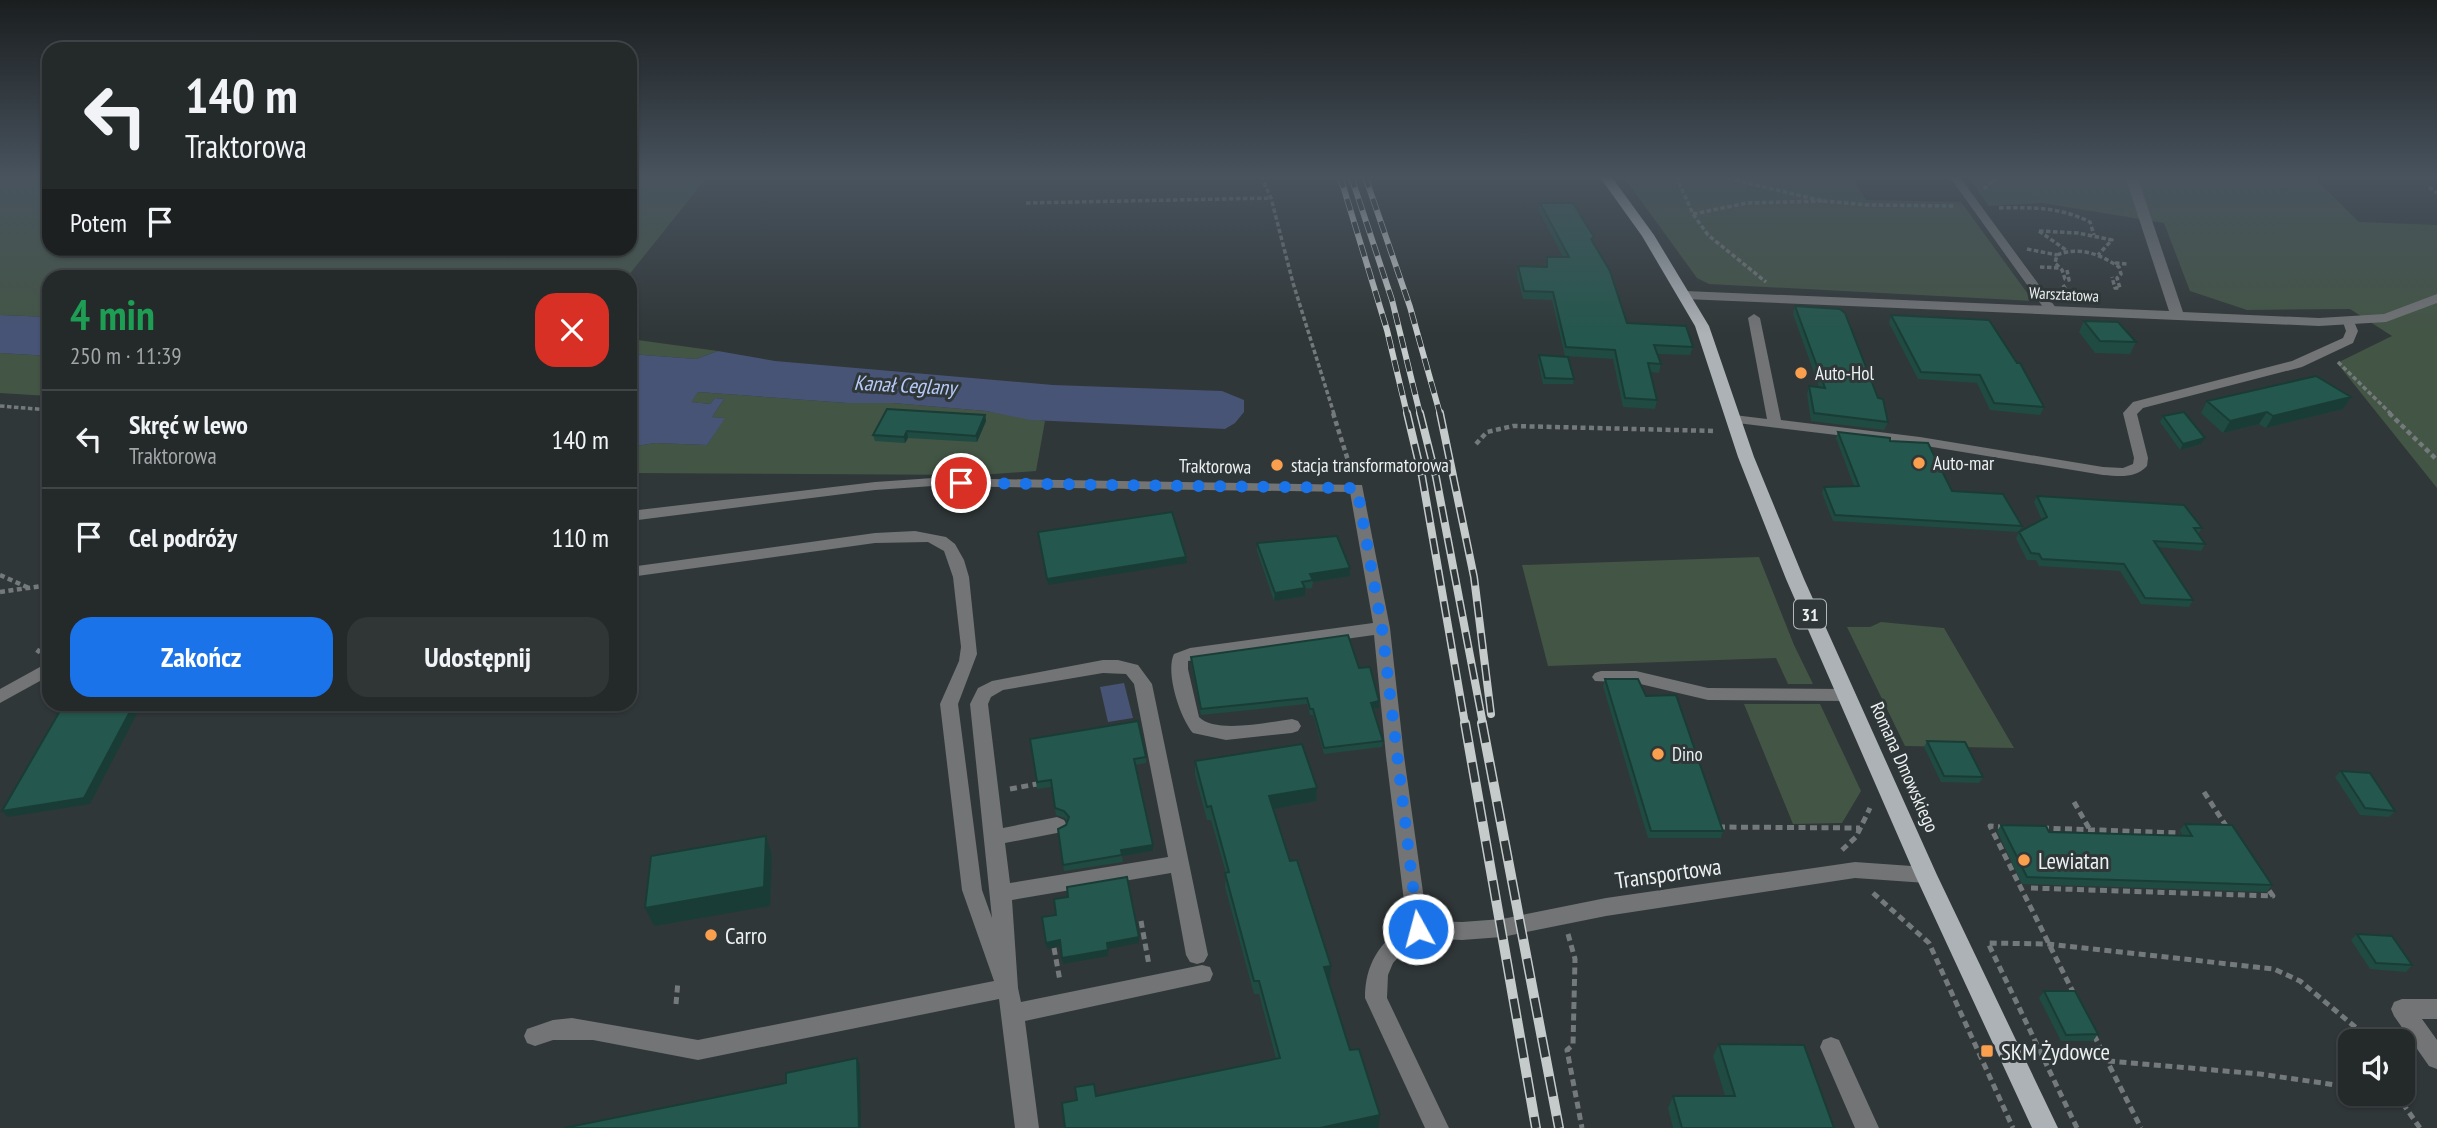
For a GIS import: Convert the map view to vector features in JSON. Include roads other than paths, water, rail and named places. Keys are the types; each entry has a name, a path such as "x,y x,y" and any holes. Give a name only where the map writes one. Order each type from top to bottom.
{"main road":[{"name":"Romana Dmowskiego","path":"1643,229 1685,295 1709,343 1759,492 1926,875 2045,1128"}],"street":[{"path":"2148,229 2177,316"},
{"name":"Warsztatowa","path":"1685,295 2349,321 2386,318 2437,298"}],"lane":[{"path":"1992,229 2052,311"},
{"path":"1754,318 1775,425"},
{"path":"1736,426 1775,425 1902,439 2123,472 2136,468 2141,458 2130,413 2138,405 2297,364 2328,352 2348,340 2352,331 2349,321"},
{"name":"Traktorowa","path":"637,515 875,486 933,482 1357,488 1382,628"},
{"path":"637,571 874,538 915,536 938,539 951,547 961,573 969,654 950,695 949,704 972,890 1007,988 1013,1013 1027,1128"},
{"path":"1292,726 1226,733 1199,728 1191,719 1178,662 1190,654 1382,628 1418,929 1402,938 1387,952 1378,966 1376,998 1437,1128"},
{"path":"1007,988 1001,893 979,704 984,692 998,685 1103,667 1128,667 1138,674 1143,684 1200,965 1013,1013"},
{"path":"0,697 42,672"},
{"path":"1601,677 1636,677 1708,694 1846,695"},
{"path":"995,837 1057,825"},
{"path":"1001,893 1179,863"},
{"name":"Transportowa","path":"1418,929 1462,931 1502,928 1606,907 1855,870 1926,875"},
{"path":"535,1036 558,1028 573,1028 677,1049 698,1050 1007,988"},
{"path":"2437,1009 2402,1009 2437,1059"},
{"path":"1830,1047 1867,1128"}],"water":[{"path":"0,315 42,317 42,356 0,353"},
{"name":"Kanał Ceglany","path":"718,351 775,361 1053,385 1222,391 1244,400 1244,412 1235,423 1225,429 1031,420 986,411 893,403 847,403 698,392 691,402 710,404 715,398 724,399 712,417 725,418 707,445 655,443 637,446 637,355 696,359"},
{"path":"1124,683 1133,718 1108,722 1100,687"}],"railway":[{"path":"1356,229 1387,330 1407,414"},
{"path":"1368,229 1392,300 1420,414"},
{"path":"1383,229 1410,307 1440,414"},
{"path":"1407,413 1422,476 1465,724"},
{"path":"1420,413 1436,477 1483,724"},
{"path":"1440,413 1474,577 1491,714"},
{"path":"1465,723 1536,1128"},
{"path":"1482,723 1559,1128"}],"place":[{"name":"Auto-Hol","path":"1801,373"},
{"name":"Auto-mar","path":"1919,463"},
{"name":"stacja transformatorowa","path":"1277,465"},
{"name":"Dino","path":"1658,754"},
{"name":"Lewiatan","path":"2024,860"},
{"name":"Carro","path":"711,935"},
{"name":"SKM Żydowce","path":"1987,1051"}]}
